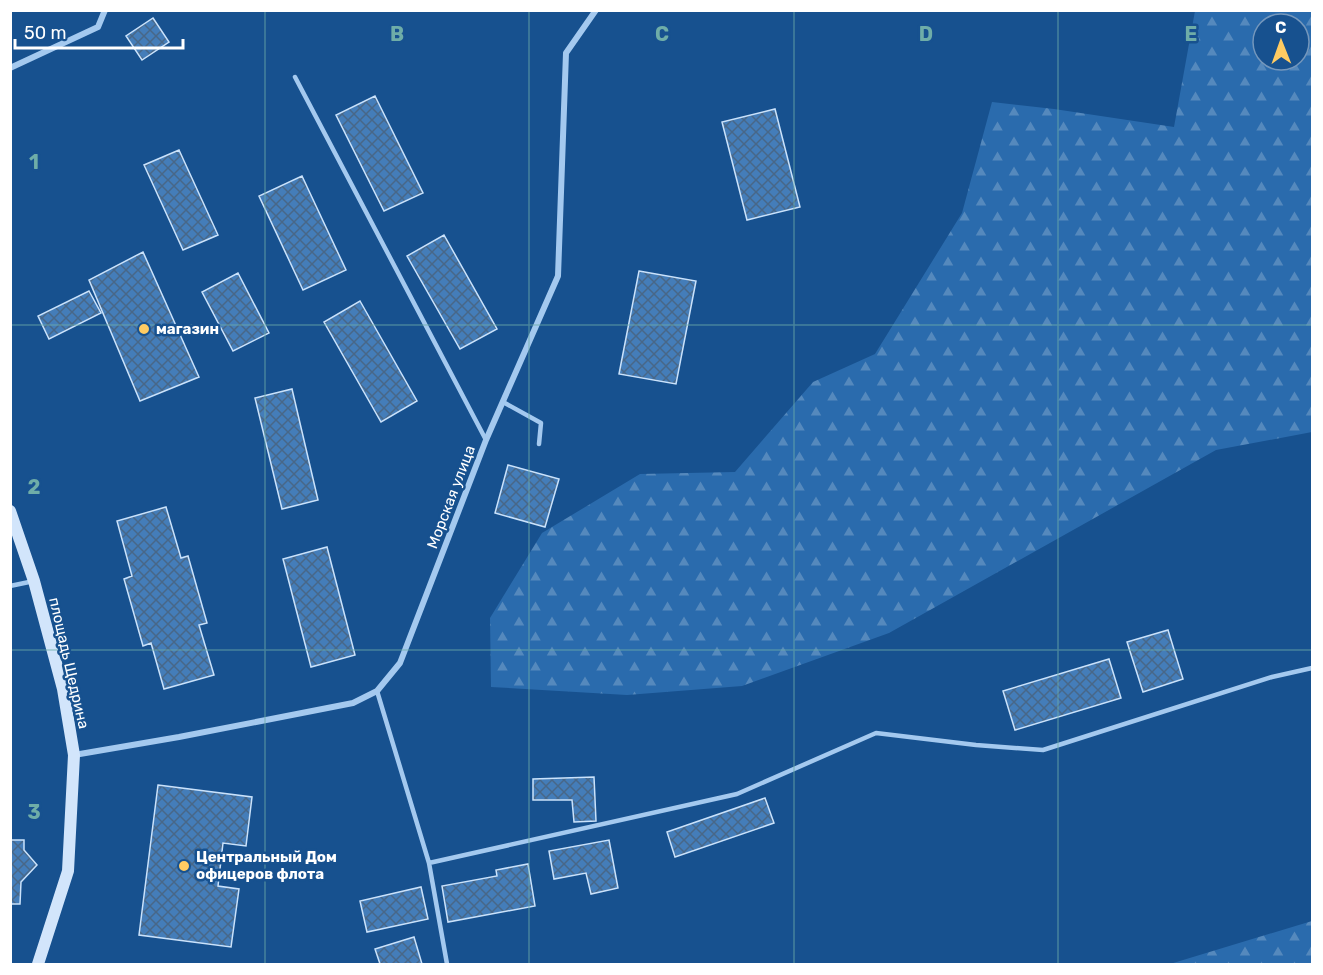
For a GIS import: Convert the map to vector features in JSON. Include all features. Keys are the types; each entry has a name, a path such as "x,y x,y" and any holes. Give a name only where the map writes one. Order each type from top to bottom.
{"main road":[{"name":"площадь Щедрина","path":"10,511 34,581 63,689 74,755 68,871 38,964"}],"street":[{"path":"10,68 98,27 105,10"},
{"name":"Морская улица","path":"74,755 353,703 377,691 400,663 486,440 558,276 566,53 596,10"}],"lane":[{"path":"296,77 486,440"},
{"path":"503,402 541,423 539,444"},
{"path":"10,586 34,581"},
{"path":"429,863 737,794 876,733 976,746 1043,750 1272,677 1312,668"},
{"path":"377,691 429,863 447,964"}],"green space":[{"path":"1195,11 1312,11 1312,432 1216,450 889,633 742,686 627,695 491,687 490,618 542,533 640,474 735,472 813,382 875,354 962,213 992,102 1174,127"},
{"path":"1312,921 1312,964 1170,964"}],"building":[{"path":"153,18 169,42 142,60 126,36"},
{"path":"375,96 423,193 384,211 336,115"},
{"path":"775,109 800,207 747,220 722,122"},
{"path":"179,150 218,235 183,250 144,165"},
{"path":"302,176 346,270 303,290 259,196"},
{"path":"444,235 497,329 460,349 407,256"},
{"name":"магазин","path":"143,252 199,377 140,401 89,280"},
{"path":"639,271 696,281 676,384 619,374"},
{"path":"238,273 269,333 233,351 202,292"},
{"path":"89,291 101,313 49,339 38,316"},
{"path":"360,301 417,401 381,422 324,322"},
{"path":"292,389 318,500 282,509 255,398"},
{"path":"508,465 559,479 545,527 495,513"},
{"path":"166,507 181,558 188,556 207,623 199,625 214,675 164,689 151,643 143,646 124,579 132,576 117,521"},
{"path":"327,547 355,655 311,667 283,559"},
{"path":"1168,630 1183,679 1143,692 1127,642"},
{"path":"1109,659 1121,698 1015,730 1003,691"},
{"path":"594,777 596,821 574,822 572,800 533,800 533,779"},
{"name":"Центральный Дом офицеров флота","path":"158,785 252,797 246,846 223,843 218,886 239,889 231,947 139,935"},
{"path":"765,798 774,823 675,857 667,832"},
{"path":"10,840 24,840 24,850 37,865 21,882 20,904 10,904"},
{"path":"609,840 618,888 591,894 586,873 554,879 549,851"},
{"path":"528,864 535,906 448,922 442,886 497,876 496,870"},
{"path":"421,887 428,919 367,932 360,901"},
{"path":"414,937 422,964 380,964 375,949"}],"place":[{"name":"магазин","path":"144,329"},
{"name":"Центральный Дом офицеров флота","path":"184,866"}]}
